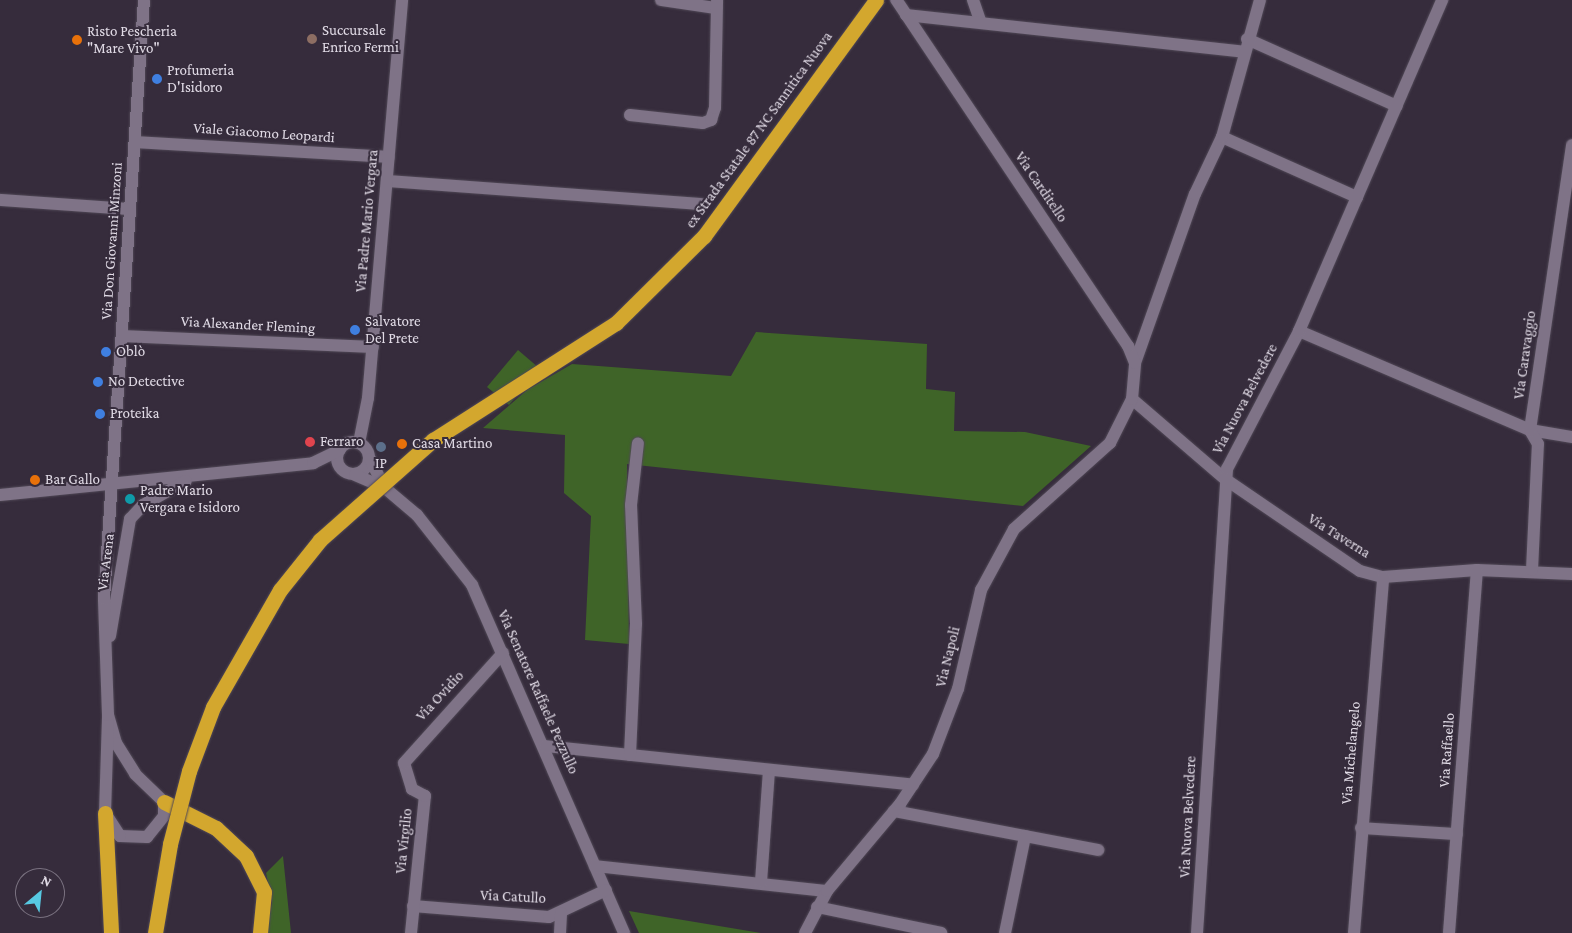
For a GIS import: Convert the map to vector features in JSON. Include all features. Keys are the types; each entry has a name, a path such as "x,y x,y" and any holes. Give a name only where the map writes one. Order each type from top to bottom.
{"highway":[{"name":"ex Strada Statale 87 NC Sannitica Nuova","path":"155,933 170,844 189,771 213,707 280,590 320,540 434,440 616,323 704,236 876,0"},
{"path":"164,802 216,828 246,856 264,892 260,933"},
{"path":"105,813 111,933"}],"street":[{"name":"Via Don Giovanni Minzoni","path":"114,484 144,0"},
{"name":"Via Padre Mario Vergara","path":"359,443 372,347 402,0"},
{"path":"630,115 703,123 710,120 715,108 717,4 661,0"},
{"name":"Via Carditello","path":"896,0 1135,363"},
{"path":"973,0 981,23"},
{"path":"1132,399 1135,363 1195,194 1222,137 1247,39 1260,0"},
{"name":"Via Nuova Belvedere","path":"1198,933 1224,479 1299,331 1442,0"},
{"path":"906,15 1244,52"},
{"path":"1247,39 1397,106"},
{"path":"1222,137 1358,198"},
{"name":"Viale Giacomo Leopardi","path":"136,142 389,157"},
{"name":"Via Caravaggio","path":"1532,570 1538,444 1530,430 1572,145"},
{"path":"387,181 701,204"},
{"path":"0,200 130,209"},
{"path":"1299,331 1530,430 1572,437"},
{"name":"Via Alexander Fleming","path":"122,336 372,347"},
{"name":"Via Taverna","path":"1132,399 1224,479 1360,571 1383,577 1477,570 1532,570 1572,574"},
{"name":"Via Napoli","path":"805,933 827,891 894,811 933,754 958,689 981,590 1014,529 1110,443 1132,399"},
{"path":"0,495 314,463 340,450 348,443 359,443 370,458 365,470 350,473 314,463"},
{"path":"630,755 636,624 631,505 638,443"},
{"path":"340,450 337,460 350,473"},
{"name":"Via Senatore Raffaele Pezzullo","path":"370,458 385,488"},
{"name":"Via Senatore Raffaele Pezzullo","path":"350,473 385,488 417,515 456,560 503,653 545,746 624,933"},
{"name":"Via Arena","path":"105,658 130,519 165,490 197,476"},
{"name":"Via Arena","path":"108,715 104,599 114,484"},
{"name":"Via Raffaello","path":"1449,933 1477,570"},
{"name":"Via Michelangelo","path":"1354,933 1361,828 1383,577"},
{"name":"Via Ovidio","path":"404,764 503,653"},
{"path":"108,715 116,743 135,774 164,802 158,829 134,840 120,836 105,813 108,715"},
{"path":"545,746 913,785"},
{"name":"Via Virgilio","path":"404,764 412,790 426,796 411,933"},
{"path":"761,882 769,770"},
{"path":"894,811 1098,850"},
{"path":"1361,828 1457,834"},
{"path":"1005,933 1025,836"},
{"path":"596,866 761,882 827,891"},
{"name":"Via Catullo","path":"414,906 549,917 561,913 606,890"},
{"path":"817,907 941,933"},
{"path":"560,933 561,913"}],"green space":[{"path":"756,332 927,344 926,389 955,392 954,431 1025,432 1091,446 1023,506 627,464 629,644 585,640 591,516 564,493 565,435 483,428 527,390 572,364 731,376"},
{"path":"518,350 539,368 509,405 487,387"},
{"path":"283,856 291,933 267,933 272,901 266,873"},
{"path":"629,911 761,933 639,933"}],"place":[{"name":"Succursale Enrico Fermi","path":"312,39"},
{"name":"Risto Pescheria \"Mare Vivo\"","path":"77,40"},
{"name":"Profumeria D'Isidoro","path":"157,79"},
{"name":"Salvatore Del Prete","path":"355,330"},
{"name":"Oblò","path":"106,352"},
{"name":"No Detective","path":"98,382"},
{"name":"Proteika","path":"100,414"},
{"name":"Ferraro","path":"310,442"},
{"name":"Casa Martino","path":"402,444"},
{"name":"IP","path":"381,447"},
{"name":"Bar Gallo","path":"35,480"},
{"name":"Padre Mario Vergara e Isidoro","path":"130,499"}]}
